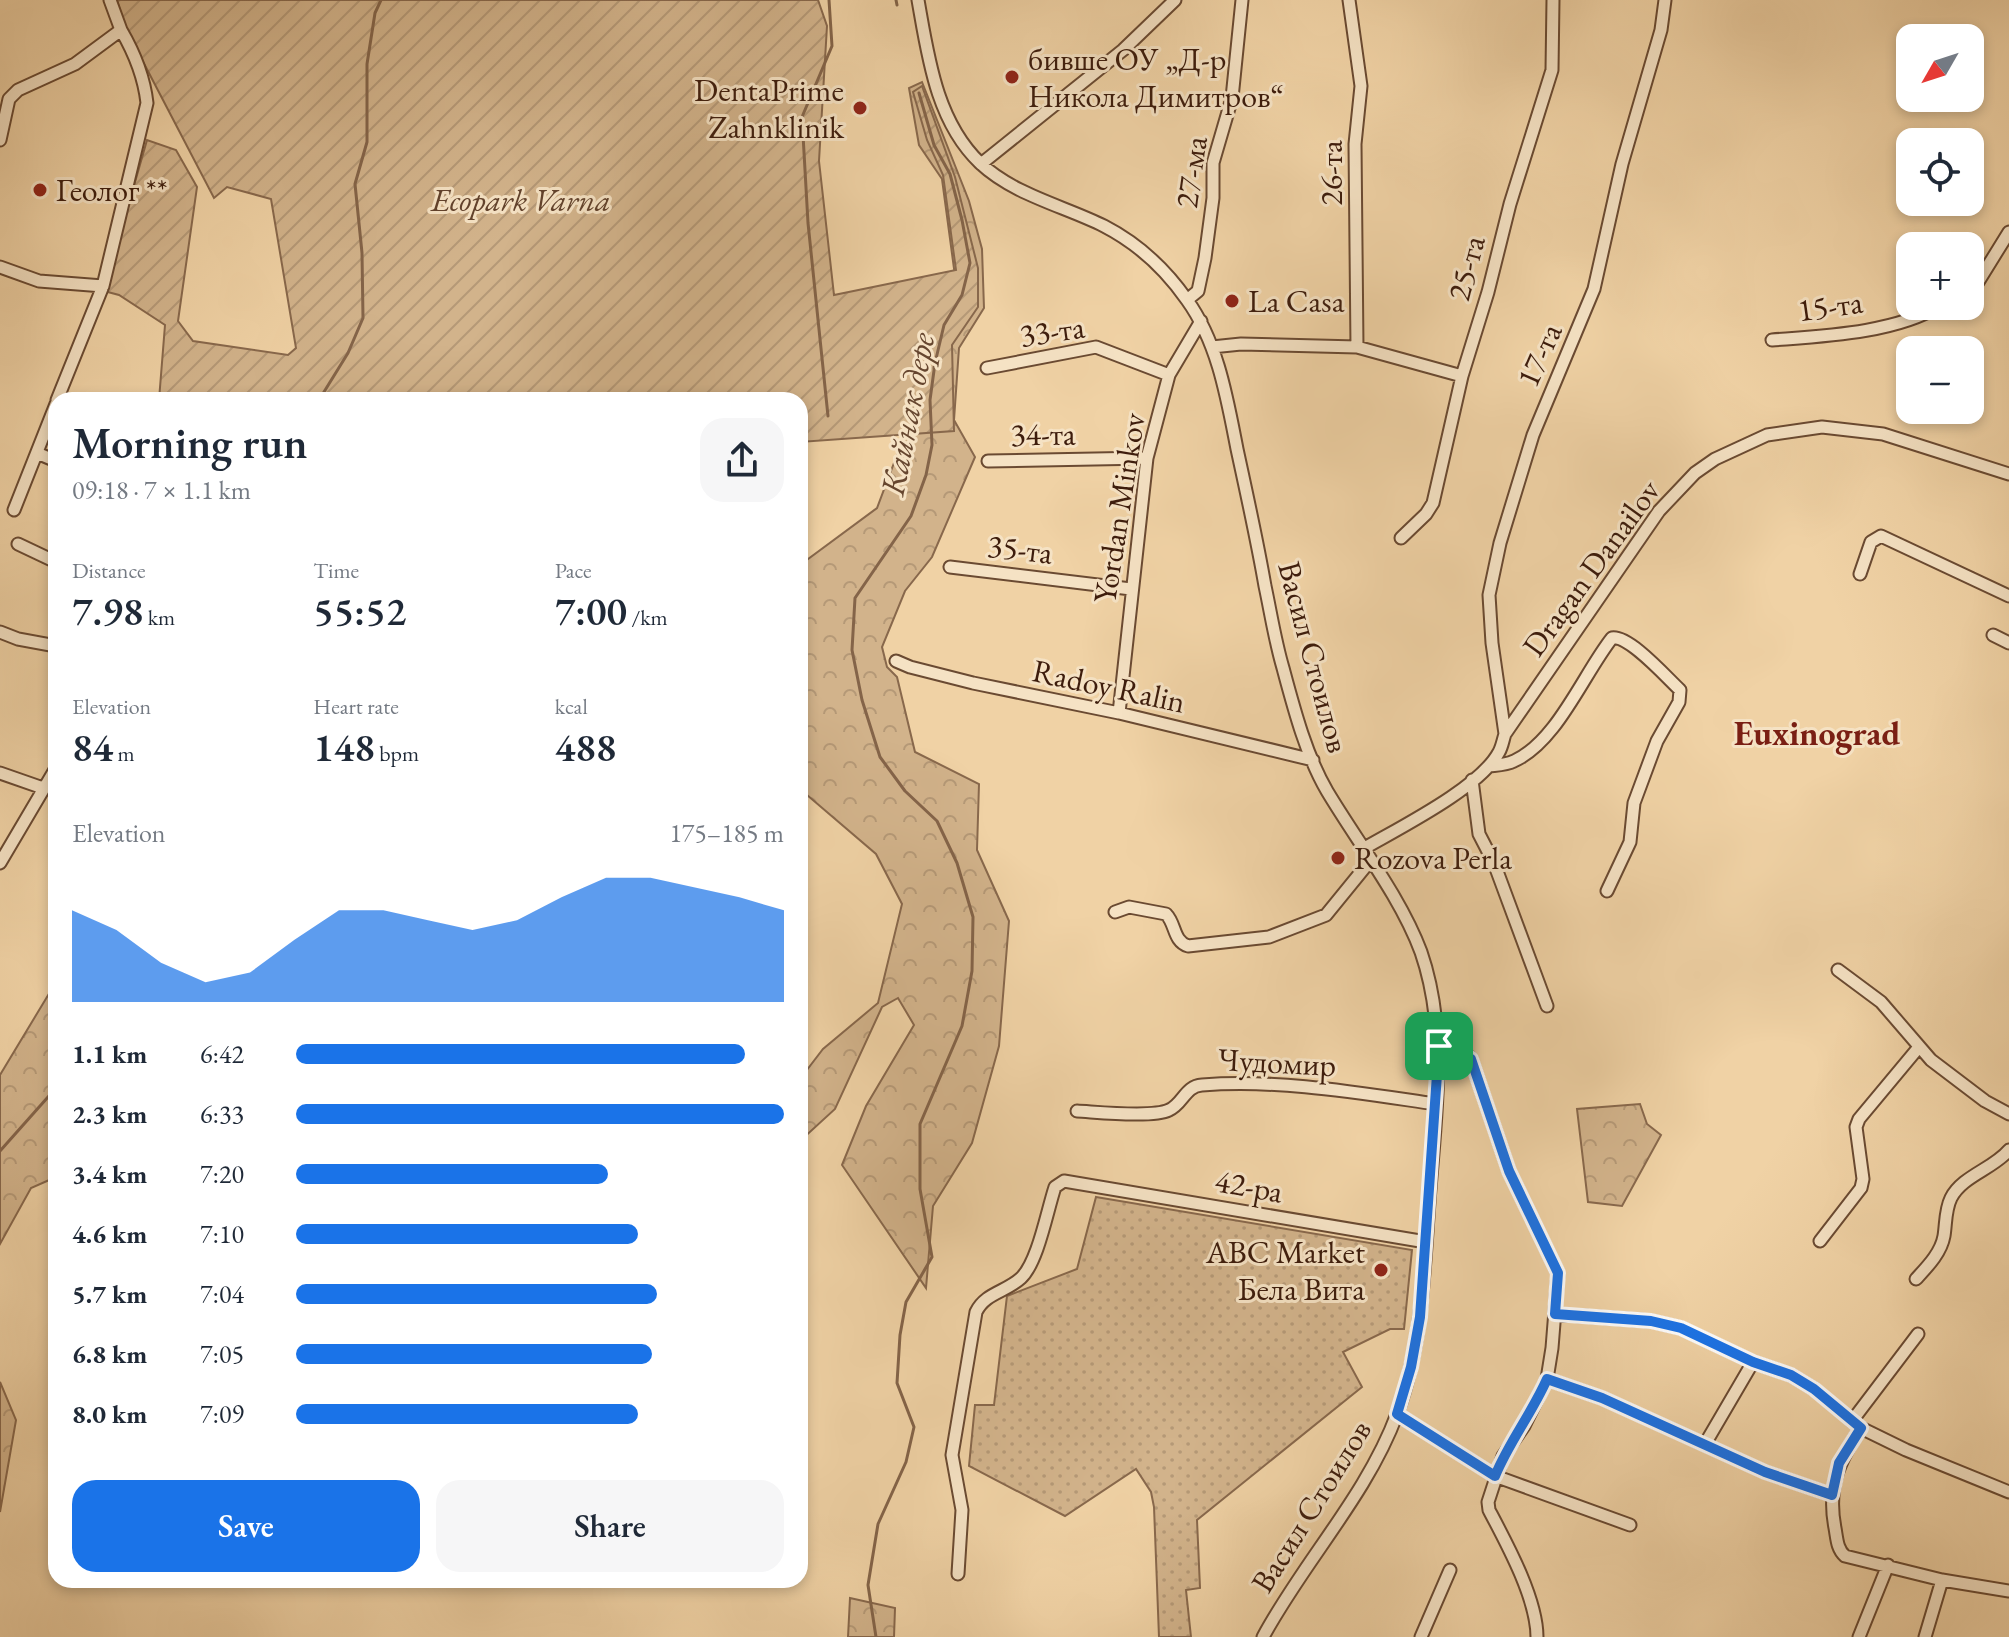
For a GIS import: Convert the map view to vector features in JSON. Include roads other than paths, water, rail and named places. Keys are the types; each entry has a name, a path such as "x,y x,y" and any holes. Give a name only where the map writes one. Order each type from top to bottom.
{"street":[{"path":"61,392 103,286 147,103 144,80 135,54 121,30 110,0"},
{"name":"Васил Стоилов","path":"918,0 941,103 954,128 981,164 1014,187 1105,227 1135,245 1160,268 1201,321 1212,347 1230,414 1274,634 1313,760 1324,786 1407,920 1420,950 1434,1000 1439,1046 1426,1242 1417,1336 1397,1414 1375,1463 1263,1637"},
{"path":"981,164 1123,50 1175,0"},
{"name":"27-ма","path":"1187,300 1198,291 1205,258 1213,198 1213,163 1232,98 1242,0"},
{"name":"26-та","path":"1349,0 1361,86 1355,144 1357,347"},
{"name":"25-та","path":"1401,538 1433,503 1462,376 1488,292 1510,204 1552,70 1553,0"},
{"name":"17-та","path":"1505,734 1492,643 1489,595 1500,543 1533,435 1594,289 1622,164 1661,30 1665,0"},
{"path":"0,140 9,99 18,90 75,64 121,30"},
{"path":"1984,272 2009,232"},
{"path":"0,267 39,281 103,286"},
{"name":"15-та","path":"1772,340 1843,335 1904,320"},
{"name":"Yordan Minkov","path":"1119,713 1147,458 1169,375 1201,321"},
{"path":"1212,347 1241,344 1357,347 1462,376"},
{"name":"33-та","path":"987,368 1096,347 1169,375"},
{"path":"14,510 48,425"},
{"name":"Dragan Danailov","path":"1363,849 1430,810 1489,766 1500,751 1505,734 1659,511 1695,473 1715,459 1767,435 1822,427 1883,434 2009,474"},
{"path":"37,453 48,458"},
{"name":"34-та","path":"988,461 1147,458"},
{"path":"1860,574 1871,542 1881,536 2009,596"},
{"path":"18,544 48,558"},
{"name":"35-та","path":"950,567 1131,589"},
{"path":"0,632 48,645"},
{"path":"1993,635 2009,643"},
{"path":"1489,766 1512,763 1532,749 1564,714 1612,638 1618,637 1631,645 1680,690 1679,702 1657,741 1634,803 1630,842 1607,891"},
{"name":"Radoy Ralin","path":"896,661 973,683 1119,713 1313,760"},
{"path":"0,773 43,788"},
{"path":"0,863 48,780"},
{"path":"1472,780 1479,834 1494,863 1547,1006"},
{"path":"1115,912 1129,907 1166,914 1177,936 1188,946 1269,937 1326,915 1370,861"},
{"path":"1838,970 1881,1002 1931,1060 2009,1114"},
{"path":"1439,1046 1456,1048 1471,1059 1509,1171 1558,1273 1547,1379 1535,1405 1503,1456 1489,1497 1489,1510 1516,1562 1533,1613 1537,1637"},
{"path":"1820,1241 1861,1188 1863,1179 1856,1127 1859,1119 1919,1047"},
{"name":"Чудомир","path":"1077,1111 1155,1114 1175,1106 1197,1085 1237,1084 1310,1087 1436,1104"},
{"path":"1916,1279 1941,1246 1947,1211 1959,1186 1991,1166 2009,1150"},
{"name":"42-ра","path":"958,1574 962,1510 952,1455 976,1312 980,1302 1023,1276 1031,1263 1055,1187 1064,1181 1426,1242"},
{"path":"1555,1314 1666,1323 1753,1362 1791,1375 1814,1389 1856,1424 1906,1450 2009,1492"},
{"path":"1918,1334 1856,1424 1839,1463 1832,1495 1839,1551 1845,1556 1942,1580 2009,1591"},
{"path":"1705,1444 1753,1362"},
{"path":"1547,1379 1602,1398 1765,1472 1832,1495"},
{"path":"1397,1414 1495,1476 1630,1525"},
{"path":"1859,1637 1888,1565"},
{"path":"1421,1637 1450,1570"},
{"path":"1925,1637 1942,1580"}],"waterway":[{"path":"324,392 348,353 363,318 362,253 355,184 367,142 367,64 375,13 381,0"},
{"name":"Кайнак дере","path":"828,416 808,223 802,117 832,46 829,0"},
{"name":"Кайнак дере","path":"896,0 897,5"},
{"name":"Кайнак дере","path":"876,1637 868,1585 878,1524 906,1462 914,1427 897,1383 900,1335 906,1302 932,1257 920,1189 920,1124 962,1026 972,971 973,917 957,863 937,821 905,791 880,757 862,700 852,650 855,598 911,516 926,475 932,445 930,400 935,363 944,325 962,295 970,263 950,174 934,145 919,93"},
{"path":"0,1151 48,1097"}],"place":[{"name":"бивше ОУ „Д-р Никола Димитров“","path":"1012,77"},
{"name":"DentaPrime Zahnklinik","path":"860,108"},
{"name":"Геолог **","path":"40,190"},
{"name":"La Casa","path":"1232,301"},
{"name":"Rozova Perla","path":"1338,858"},
{"name":"ABC Market Бела Вита","path":"1381,1270"}],"district":[{"name":"Euxinograd","path":"1817,733"}],"park label":[{"name":"Ecopark Varna","path":"521,200"}]}
